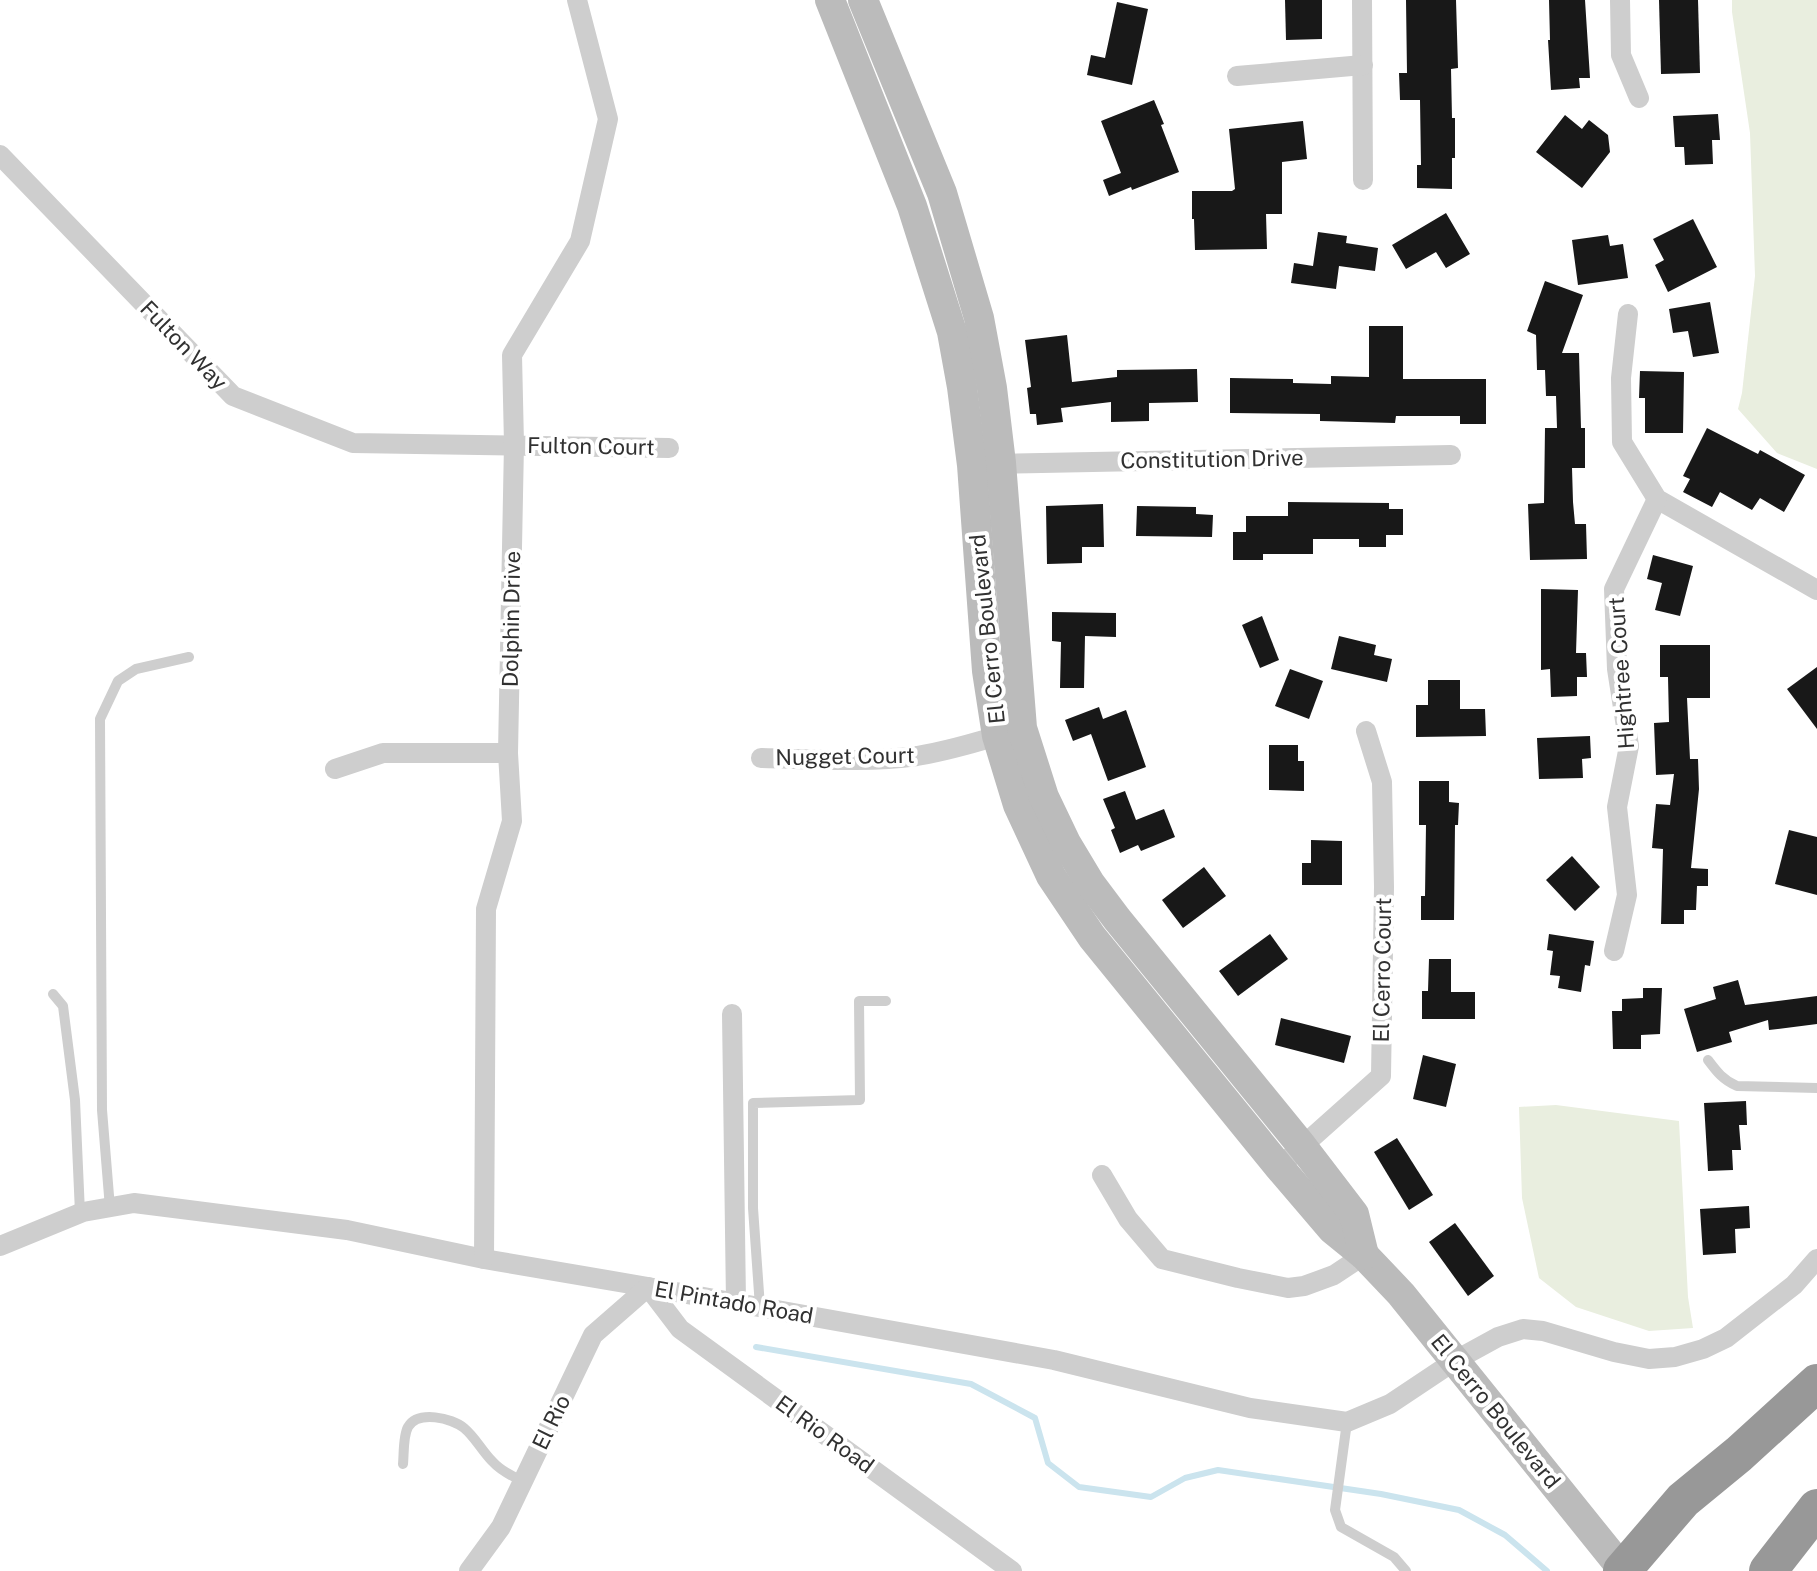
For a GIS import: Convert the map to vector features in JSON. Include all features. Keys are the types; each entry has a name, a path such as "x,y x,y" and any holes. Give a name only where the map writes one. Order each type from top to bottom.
{"highway":[{"path":"1623,1570 1683,1500 1817,1383"},
{"path":"1768,1571 1817,1508"}],"street":[{"name":"Dolphin Drive","path":"484,1259 486,909 512,821 508,753 514,444 512,355 580,241 608,119 577,0"},
{"name":"El Cerro Boulevard","path":"830,0 912,206 952,332 962,387 987,464"},
{"name":"El Cerro Boulevard","path":"863,0 942,193 979,318 992,388 987,464 1018,805 1051,876 1092,937 1279,1167 1332,1229 1364,1255 1401,1294 1623,1570"},
{"path":"1362,0 1363,180"},
{"path":"1620,0 1621,55 1639,98"},
{"path":"1237,76 1363,65"},
{"name":"Fulton Way","path":"0,155 233,396 353,443 514,444"},
{"path":"1628,314 1621,378 1622,442 1657,499 1817,590"},
{"name":"Fulton Court","path":"514,444 669,448"},
{"name":"Constitution Drive","path":"987,464 1451,455"},
{"name":"Hightree Court","path":"1614,951 1627,895 1617,807 1629,746 1617,669 1614,589 1657,499"},
{"name":"El Cerro Court","path":"1279,1167 1381,1076 1382,782 1366,731"},
{"name":"El Cerro Boulevard","path":"1010,732 1066,843 1090,883 1354,1214 1364,1255"},
{"name":"Nugget Court","path":"761,758 913,756 940,752 1010,732"},
{"path":"335,769 383,753 508,753"},
{"path":"732,1014 736,1302"},
{"path":"1102,1175 1128,1219 1162,1259 1288,1288 1304,1286 1334,1275 1364,1255"},
{"name":"El Pintado Road","path":"0,1246 80,1213 134,1203 347,1230 484,1259 1054,1360 1250,1408 1347,1422"},
{"path":"1347,1422 1390,1404 1456,1360 1498,1337 1523,1329 1543,1331 1649,1359 1675,1357 1703,1349 1726,1338 1794,1285 1817,1259"},
{"name":"El Rio","path":"469,1571 501,1527 593,1335 648,1287"},
{"name":"El Rio Road","path":"648,1287 680,1329 1012,1571"}],"lane":[{"path":"110,1208 102,1110 100,719 118,681 136,669 189,657"},
{"path":"53,994 63,1006 75,1100 80,1213"},
{"path":"760,1307 753,1208 753,1103 860,1100 859,1001 886,1001"},
{"path":"1708,1060 1718,1075 1737,1086 1817,1088"},
{"path":"403,1464 406,1429 413,1421 439,1418 456,1422 467,1430 492,1462 503,1472 523,1481"},
{"path":"1347,1422 1335,1510 1341,1527 1394,1557 1406,1571"}],"shaded area":[{"path":"1732,0 1817,0 1817,469 1777,453 1738,409 1755,276 1750,133"},
{"path":"1556,1105 1679,1121 1688,1297 1693,1328 1649,1331 1576,1307 1539,1278 1522,1198 1519,1107"}],"building":[{"path":"1285,0 1322,0 1322,39 1286,40"},
{"path":"1406,0 1456,0 1458,68 1451,69 1452,118 1455,118 1452,189 1417,188 1417,165 1421,165 1420,100 1400,100 1399,73 1407,73"},
{"path":"1549,0 1585,0 1590,78 1579,78 1580,88 1551,90"},
{"path":"1659,0 1698,0 1700,73 1661,74"},
{"path":"1117,2 1148,9 1132,85 1087,75 1091,55 1105,58"},
{"path":"1154,100 1179,172 1109,196 1103,180 1121,173 1101,121"},
{"path":"1718,114 1720,140 1712,140 1713,164 1685,165 1684,147 1675,147 1673,116"},
{"path":"1565,115 1582,129 1589,120 1608,135 1610,152 1582,188 1536,152"},
{"path":"1303,121 1307,159 1282,162 1282,214 1266,214 1267,249 1195,250 1192,191 1235,189 1229,129"},
{"path":"1446,213 1470,254 1446,268 1436,252 1406,269 1392,245"},
{"path":"1693,219 1717,267 1668,292 1655,265 1664,260 1653,239"},
{"path":"1318,232 1347,236 1346,243 1378,248 1375,271 1339,266 1336,289 1291,283 1294,263 1313,266"},
{"path":"1608,235 1610,246 1623,244 1628,278 1578,285 1572,240"},
{"path":"1545,281 1583,295 1562,353 1579,353 1585,468 1572,468 1573,502 1575,524 1586,524 1587,559 1530,560 1528,504 1544,503 1545,428 1557,428 1556,396 1546,396 1545,370 1537,370 1536,335 1527,331"},
{"path":"1710,302 1719,353 1693,357 1688,331 1673,333 1669,309"},
{"path":"1369,326 1403,326 1403,379 1486,379 1486,424 1460,424 1460,416 1396,416 1395,423 1320,421 1320,414 1230,413 1230,378 1293,379 1293,383 1331,384 1331,376 1369,377"},
{"path":"1067,335 1072,382 1117,377 1117,370 1197,369 1198,402 1149,403 1149,421 1111,422 1111,402 1061,408 1063,422 1037,425 1036,414 1030,414 1027,388 1031,387 1025,340"},
{"path":"1640,371 1684,372 1683,433 1645,433 1645,398 1639,398"},
{"path":"1707,428 1758,454 1760,450 1805,475 1784,512 1760,498 1752,510 1720,492 1712,507 1683,492 1690,479 1683,476"},
{"path":"1288,502 1389,503 1389,509 1403,509 1403,535 1386,535 1386,547 1359,547 1359,539 1313,539 1313,554 1263,554 1263,560 1233,560 1233,532 1246,532 1246,516 1288,516"},
{"path":"1103,504 1104,547 1082,547 1082,563 1047,564 1046,506"},
{"path":"1137,506 1196,507 1196,514 1213,515 1212,537 1136,536"},
{"path":"1653,555 1693,566 1680,616 1655,610 1662,583 1647,579"},
{"path":"1541,589 1578,590 1576,653 1586,653 1587,677 1577,677 1577,696 1551,697 1550,669 1541,670"},
{"path":"1052,612 1116,613 1116,637 1085,636 1084,688 1060,688 1061,642 1052,641"},
{"path":"1262,616 1279,660 1260,668 1242,625"},
{"path":"1339,636 1376,645 1374,655 1392,659 1387,682 1331,669"},
{"path":"1660,645 1710,645 1710,698 1687,698 1690,759 1698,759 1699,789 1691,868 1708,869 1708,886 1697,886 1696,910 1684,910 1684,924 1661,924 1663,849 1652,848 1656,804 1670,805 1674,774 1656,775 1654,723 1669,722 1668,677 1660,677"},
{"path":"1817,667 1817,729 1787,689"},
{"path":"1290,669 1323,681 1309,719 1275,706"},
{"path":"1428,680 1460,680 1460,709 1485,709 1486,736 1416,737 1416,705 1428,705"},
{"path":"1099,707 1103,719 1126,710 1146,767 1108,781 1091,734 1073,741 1065,720"},
{"path":"1590,736 1591,758 1582,759 1583,778 1539,779 1537,738"},
{"path":"1269,745 1298,745 1298,761 1304,761 1304,791 1269,790"},
{"path":"1419,781 1449,781 1449,802 1459,803 1458,825 1455,825 1454,920 1421,920 1421,896 1425,896 1426,825 1419,825"},
{"path":"1125,791 1136,820 1164,809 1175,837 1141,851 1138,845 1120,853 1111,830 1115,828 1103,799"},
{"path":"1789,830 1817,837 1817,895 1775,884"},
{"path":"1311,840 1342,841 1342,885 1302,885 1302,863 1311,863"},
{"path":"1572,856 1600,887 1575,911 1546,880"},
{"path":"1204,867 1226,896 1183,928 1162,900"},
{"path":"1270,934 1288,959 1238,996 1219,971"},
{"path":"1549,934 1594,941 1590,966 1585,965 1581,992 1558,988 1560,976 1550,975 1553,951 1547,950"},
{"path":"1429,959 1451,959 1451,992 1475,992 1475,1019 1422,1019 1422,991 1428,991"},
{"path":"1738,980 1745,1005 1817,996 1817,1024 1769,1030 1768,1020 1729,1032 1732,1042 1697,1052 1684,1009 1716,999 1713,987"},
{"path":"1643,988 1662,988 1660,1034 1641,1035 1641,1049 1613,1049 1612,1011 1622,1011 1622,999 1643,998"},
{"path":"1281,1018 1351,1036 1344,1063 1275,1045"},
{"path":"1423,1055 1456,1064 1446,1107 1413,1099"},
{"path":"1746,1101 1747,1125 1739,1125 1741,1150 1732,1150 1733,1170 1708,1171 1704,1103"},
{"path":"1397,1138 1433,1195 1409,1210 1374,1152"},
{"path":"1749,1206 1750,1228 1735,1229 1736,1253 1703,1255 1700,1209"},
{"path":"1455,1223 1494,1276 1468,1296 1429,1242"}],"waterway":[{"path":"756,1347 971,1384 1035,1418 1048,1463 1079,1487 1151,1497 1185,1478 1218,1470 1381,1494 1459,1510 1505,1535 1547,1571"}]}
